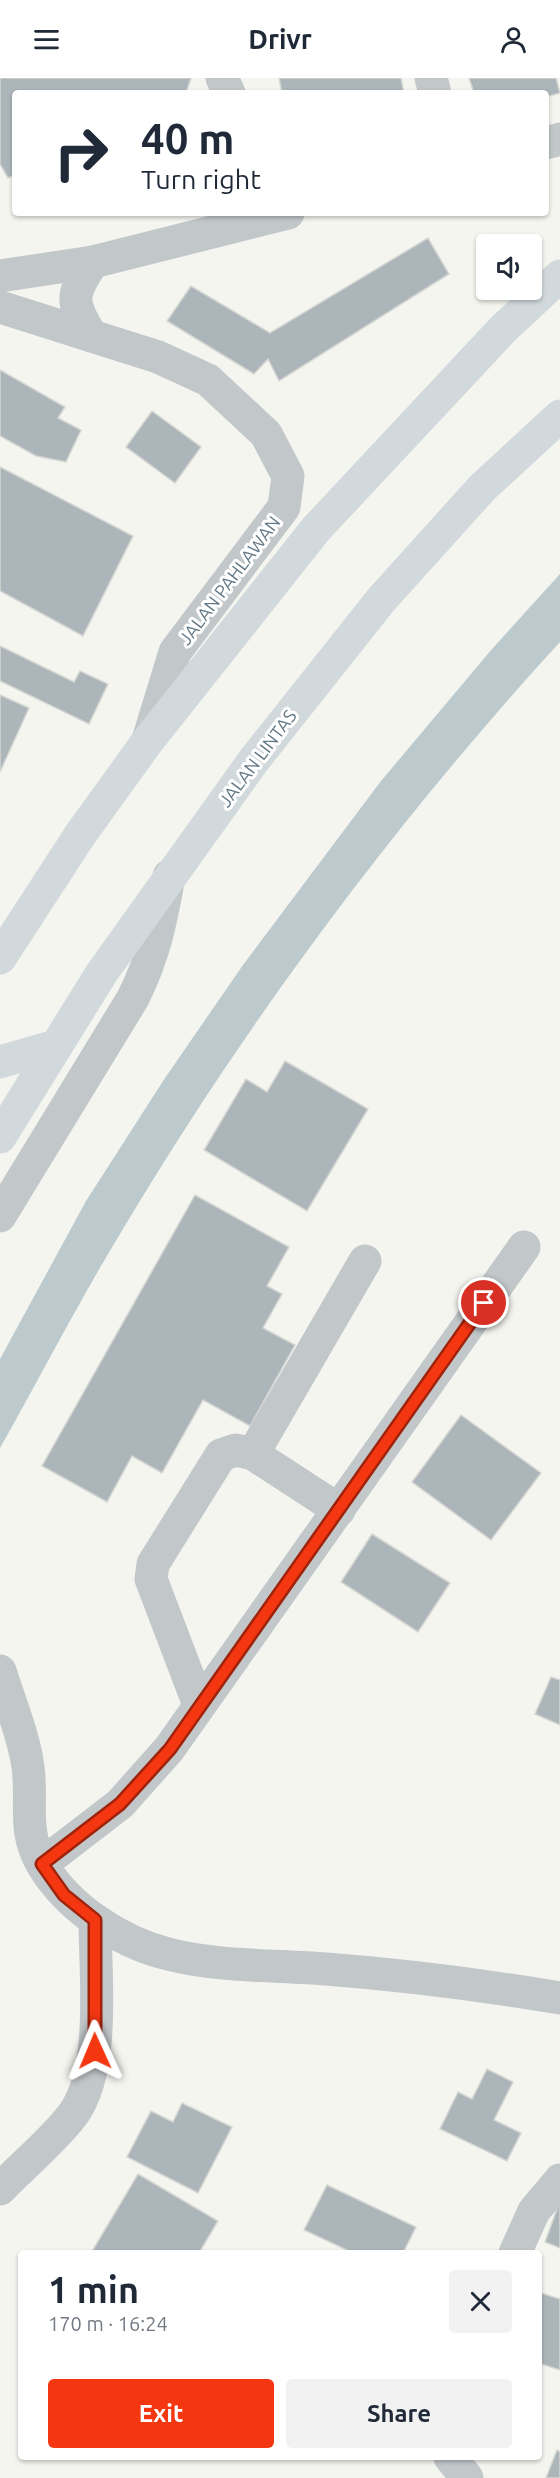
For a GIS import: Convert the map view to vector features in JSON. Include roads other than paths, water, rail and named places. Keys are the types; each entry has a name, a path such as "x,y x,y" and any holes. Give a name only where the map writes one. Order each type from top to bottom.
{"highway":[{"path":"0,958 80,835 147,742 316,529 503,329 560,276"},
{"name":"JALAN LINTAS","path":"0,1137 55,1046 169,876 254,760 381,600 482,488 560,416"},
{"path":"0,1062 55,1046"}],"street":[{"path":"0,276 93,262 276,216"},
{"path":"91,335 77,313 74,293 93,262"},
{"name":"JALAN PAHLAWAN","path":"0,307 158,357 208,380 266,434 288,476 284,507 175,652 147,742"},
{"path":"0,1216 133,998 149,965 159,936 169,876"},
{"path":"42,1864 120,1804 170,1749 524,1247"},
{"path":"254,1454 365,1261"},
{"path":"199,1706 152,1579 153,1564 221,1455 236,1450 254,1454 339,1510"},
{"path":"0,1671 28,1766 29,1837 42,1864 64,1895 95,1920 133,1942 167,1954 207,1960 418,1976 560,1998"},
{"path":"0,2189 74,2113 88,2082 95,2051 95,1920"},
{"path":"516,2250 534,2211 560,2180"},
{"path":"452,2460 467,2478"}]}
